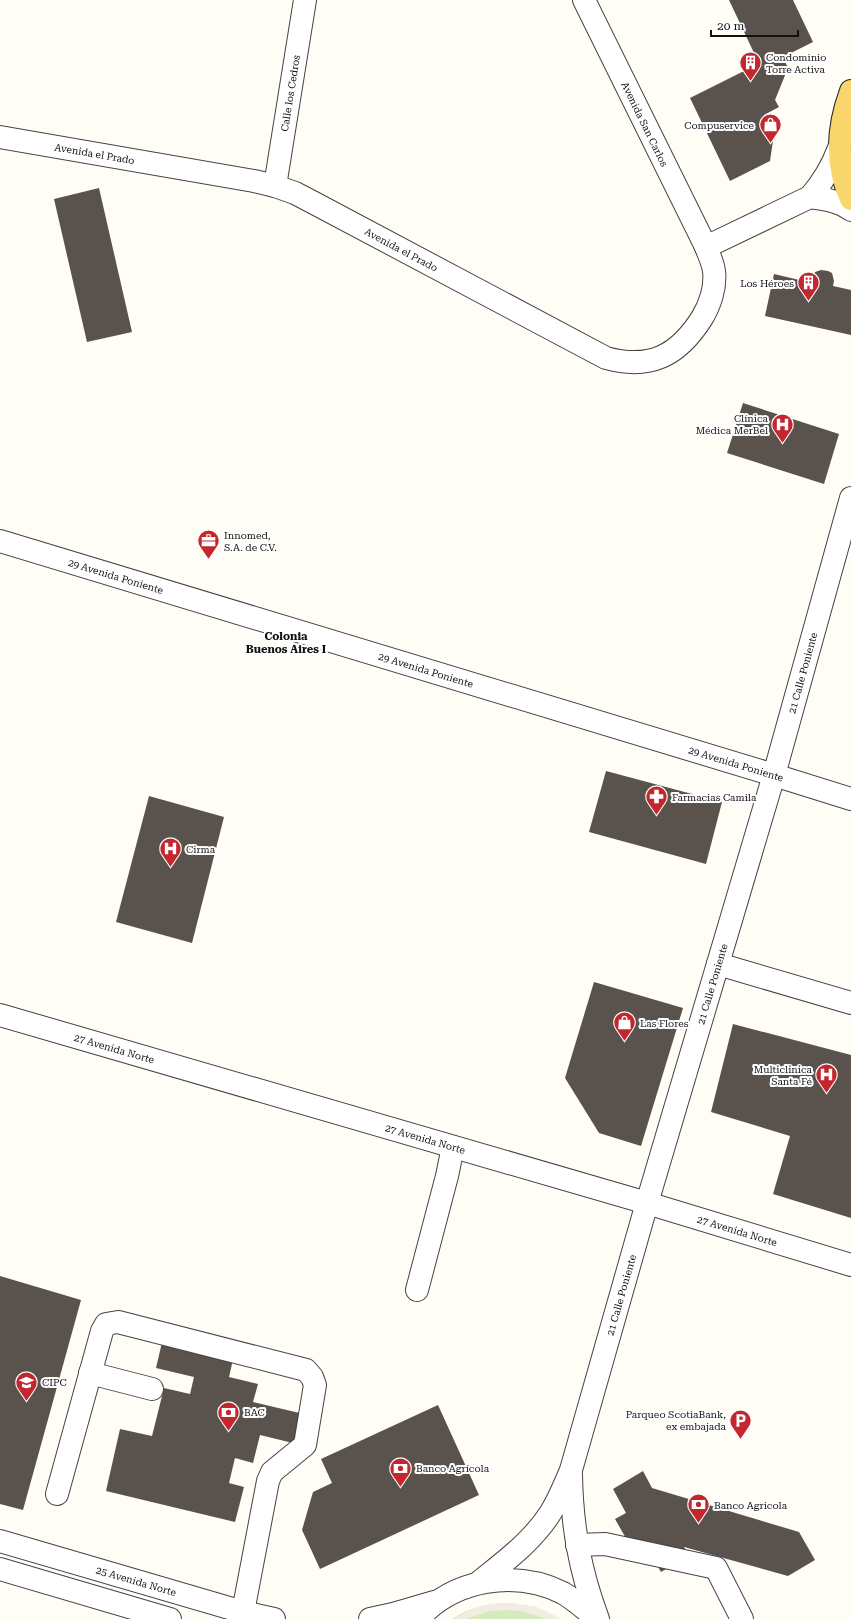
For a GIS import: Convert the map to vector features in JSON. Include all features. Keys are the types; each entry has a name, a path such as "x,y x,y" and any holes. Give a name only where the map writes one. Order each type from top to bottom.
{"main road":[{"path":"851,91 844,109 839,148 844,184 851,199"}],"street":[{"name":"Calle los Cedros","path":"275,186 306,0"},
{"name":"Avenida San Carlos","path":"584,0 706,248"},
{"name":"Avenida el Prado","path":"0,137 231,177 275,186 295,193 592,351 606,358 622,362 636,363 664,356 687,340 692,334 710,302 713,286 714,272 706,248"},
{"path":"706,248 810,197 822,183 832,166 839,148"},
{"path":"810,197 828,199 851,210"},
{"name":"21 Calle Poniente","path":"478,1583 510,1558 537,1531 551,1512 562,1492 571,1470 647,1203 774,775 851,498"},
{"name":"29 Avenida Poniente","path":"0,540 774,775 851,800"},
{"path":"718,964 851,1003"},
{"name":"27 Avenida Norte","path":"0,1015 647,1203 851,1265"},
{"path":"417,1290 445,1184 453,1147"},
{"path":"57,1494 102,1331 106,1324 118,1322 306,1370 315,1385 305,1445 272,1472 268,1481 243,1612"},
{"path":"90,1373 152,1389"},
{"name":"21 Calle Poniente","path":"571,1470 572,1505 577,1545 588,1594 597,1619"},
{"name":"25 Avenida Norte","path":"0,1540 243,1612 274,1619"},
{"path":"577,1545 605,1544 716,1568 742,1619"},
{"path":"0,1569 170,1619"},
{"path":"370,1619 393,1614 440,1599 459,1589 478,1583 500,1580 522,1581 544,1585 564,1594 582,1606 597,1619"},
{"path":"418,1619 440,1599"}],"green space":[{"path":"510,1603 536,1607 561,1619 452,1619 465,1611 480,1606"}],"shaded area":[{"path":"510,1603 536,1607 561,1619 547,1619 521,1611 506,1610 490,1611 466,1619 452,1619 477,1607 490,1604"}],"building":[{"name":"Condominio Torre Activa","path":"729,0 793,0 813,42 783,57 788,68 775,100 779,107 764,115 774,134 770,161 730,181 690,98 750,68 755,55"},
{"path":"99,188 132,332 87,342 54,199"},
{"name":"Los Héroes","path":"821,270 832,273 834,281 833,286 851,290 851,335 765,316 774,274 812,283 815,272"},
{"name":"Clínica Médica MerBel","path":"743,403 839,434 824,484 727,453"},
{"name":"Farmacias Camila","path":"606,771 722,802 706,864 589,832"},
{"name":"Cirma","path":"149,796 224,817 192,943 116,922"},
{"name":"Las Flores","path":"594,982 683,1008 641,1146 599,1133 565,1078"},
{"path":"733,1024 851,1055 851,1218 773,1194 790,1136 711,1112"},
{"name":"CIPC","path":"0,1276 81,1300 23,1510 0,1504"},
{"name":"BAC","path":"163,1338 234,1355 229,1377 258,1384 253,1402 308,1415 301,1445 260,1435 253,1463 235,1458 229,1483 244,1487 235,1522 106,1491 120,1429 152,1436 164,1388 190,1394 194,1377 156,1368"},
{"name":"Banco Agrícola","path":"438,1405 479,1495 320,1569 302,1530 313,1492 332,1483 321,1459"},
{"name":"Banco Agricola","path":"643,1471 652,1488 799,1532 815,1560 788,1576 684,1547 689,1556 661,1572 648,1549 636,1556 615,1519 626,1513 613,1489"}],"place":[{"name":"Condominio Torre Activa","path":"751,82"},
{"name":"Compuservice","path":"770,144"},
{"name":"Los Héroes","path":"809,302"},
{"name":"Clínica Médica MerBel","path":"783,444"},
{"name":"Innomed, S.A. de C.V.","path":"208,560"},
{"name":"Farmacias Camila","path":"656,816"},
{"name":"Cirma","path":"170,868"},
{"name":"Las Flores","path":"624,1042"},
{"name":"Multiclinica Santa Fé","path":"827,1094"},
{"name":"CIPC","path":"26,1402"},
{"name":"BAC","path":"229,1432"},
{"name":"Parqueo ScotiaBank, ex embajada","path":"741,1440"},
{"name":"Banco Agrícola","path":"400,1488"},
{"name":"Banco Agricola","path":"698,1524"}],"district":[{"name":"Colonia Buenos Aires I","path":"286,642"}]}
